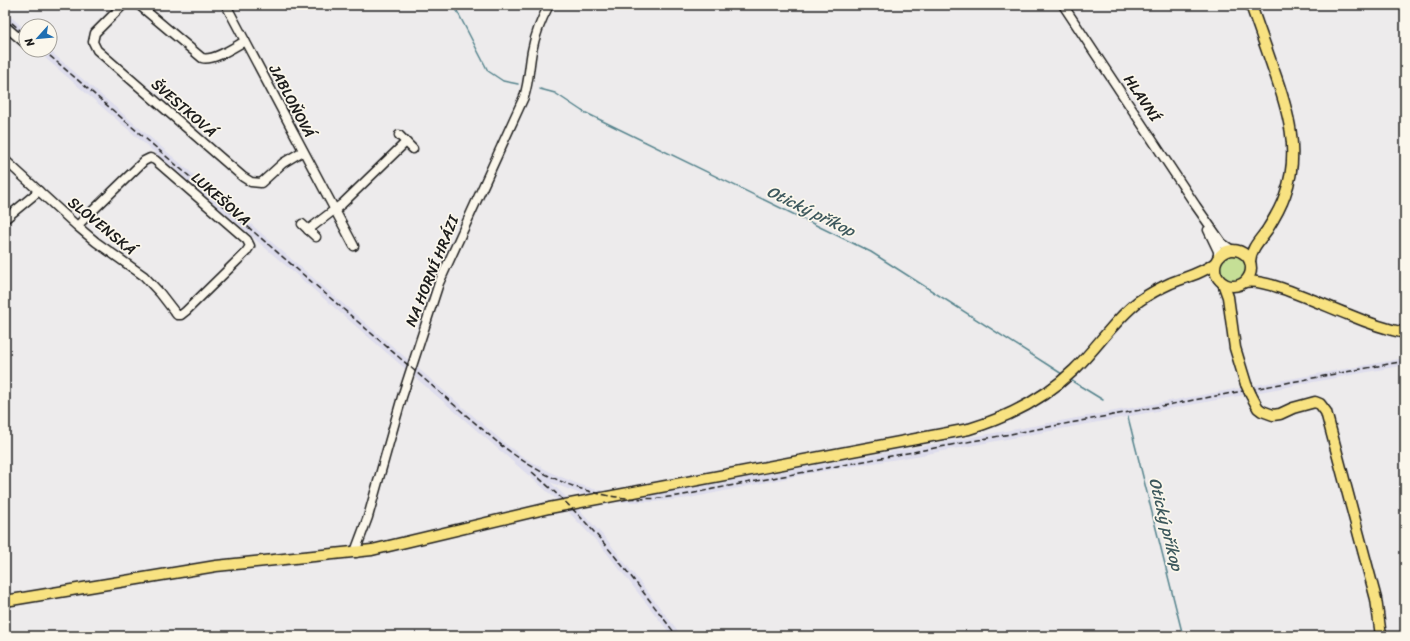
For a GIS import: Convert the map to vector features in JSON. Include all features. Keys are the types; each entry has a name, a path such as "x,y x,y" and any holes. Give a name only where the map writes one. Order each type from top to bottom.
{"main road":[{"path":"1230,311 1232,297 1250,275 1250,264 1254,247 1267,230 1282,203 1289,181 1293,157 1292,132 1289,118 1251,5"},
{"path":"5,601 216,566 356,553 386,548 549,508 951,433 983,425 1011,414 1047,393 1074,369 1131,308 1148,295 1169,284 1205,270 1226,251 1235,250 1249,244 1272,219"},
{"path":"1235,250 1245,254 1250,264 1259,274 1293,292"},
{"path":"1217,260 1215,271 1227,293 1235,348 1246,384 1258,408 1262,412 1273,415 1315,402 1320,404 1326,412 1376,599 1381,636"},
{"path":"1169,284 1199,278 1220,281 1231,286 1257,281 1293,292 1372,324 1405,333"}],"street":[{"name":"ŠVESTKOVÁ","path":"123,5 95,33 93,42 97,50 243,177 251,182 261,182 284,163 303,151"},
{"path":"139,5 202,58 208,59 214,57 245,41"},
{"name":"JABLOŇOVÁ","path":"226,5 354,246"},
{"name":"NA HORNÍ HRÁZI","path":"356,553 356,548 370,509 402,397 431,307 452,252 524,97 528,84 534,40 539,25 549,5"},
{"name":"HLAVNÍ","path":"1063,5 1196,206 1222,243 1235,250"},
{"path":"5,26 18,37"},
{"path":"399,135 413,149"},
{"path":"316,238 306,227 335,210 406,142"},
{"name":"LUKEŠOVA","path":"77,226 144,161 150,158 155,160 247,240 250,246 246,252 186,311 179,315"},
{"name":"SLOVENSKÁ","path":"5,160 96,242 144,276 166,299 175,313 179,315"},
{"path":"5,219 39,191"},
{"name":"HLAVNÍ","path":"1196,206 1218,251 1217,260"}],"shaded area":[{"path":"5,12 18,23 18,34 5,23"},
{"path":"45,58 58,58 507,445 522,456 552,473 597,490 636,495 671,492 1405,358 1405,365 916,456 812,473 690,498 653,502 609,501 583,495 550,482 579,509 608,541 682,636 672,636 602,547 556,499"}],"green space":[{"path":"1233,255 1242,259 1246,268 1242,277 1233,281 1224,277 1220,268 1224,259"}],"waterway":[{"name":"Otický příkop","path":"454,5 488,71 503,81 518,84"},
{"name":"Otický příkop","path":"540,89 555,93 582,111 871,252 1062,374"},
{"name":"Otický příkop","path":"1072,381 1103,400"},
{"name":"Otický příkop","path":"1128,417 1183,636"}],"railway":[{"path":"5,17 18,28"},
{"path":"52,58 503,447"},
{"path":"499,443 535,468 554,478 594,493 637,499 666,497 686,495 1405,361"},
{"path":"532,472 565,501 595,533 627,571 677,636"}]}
